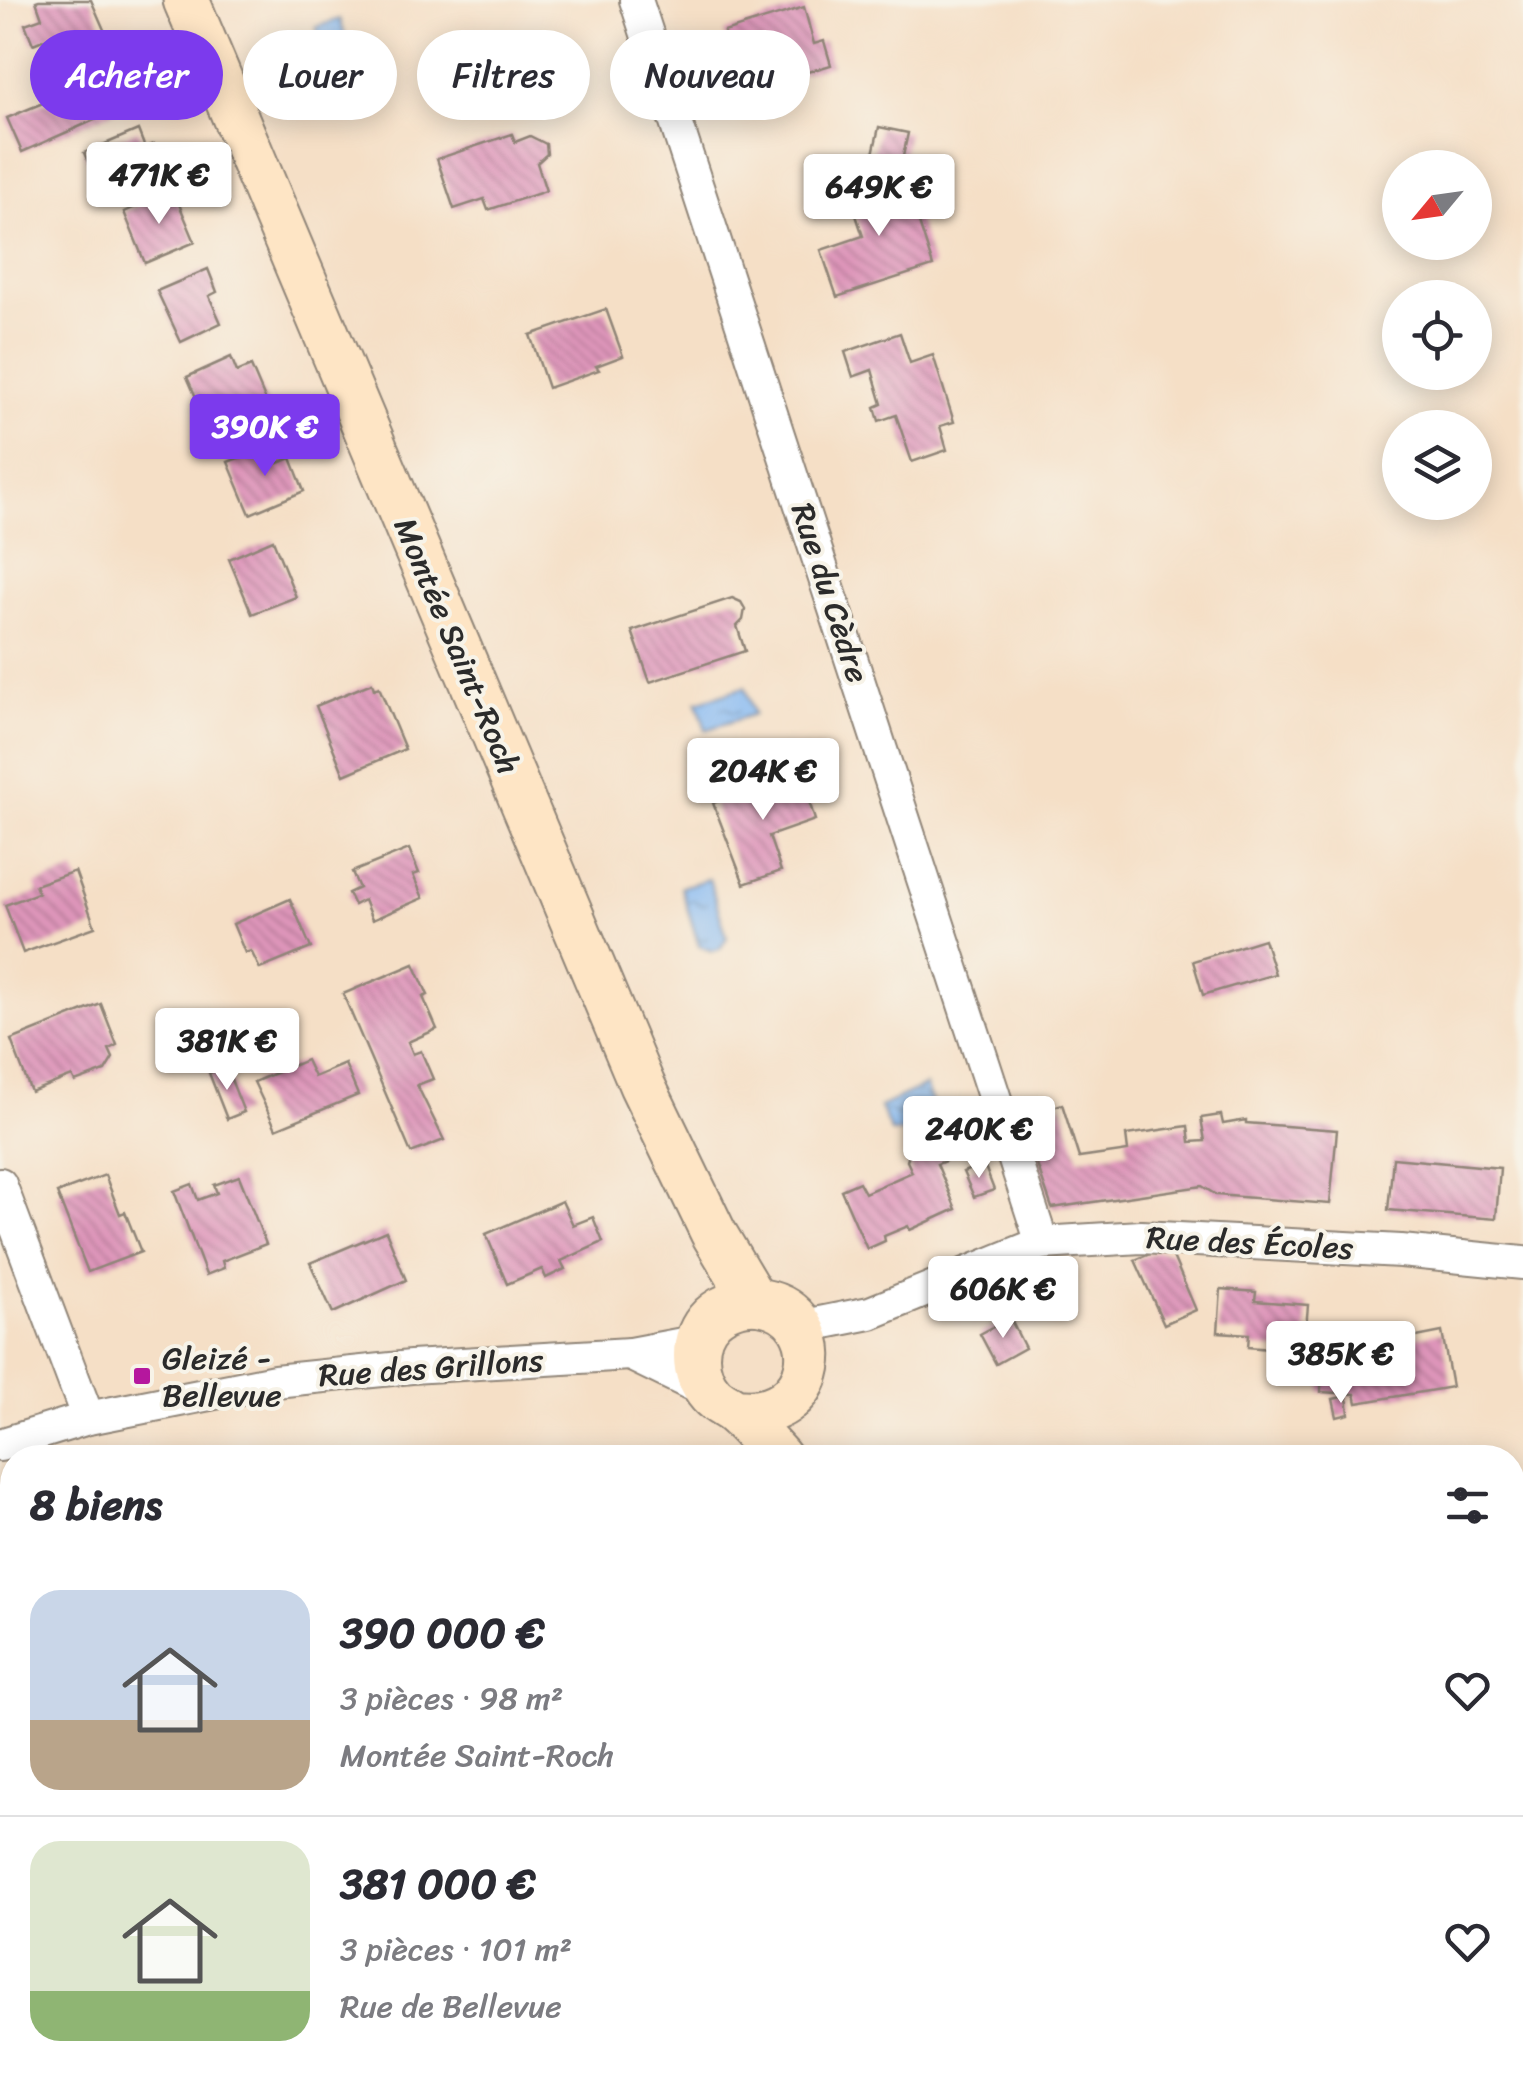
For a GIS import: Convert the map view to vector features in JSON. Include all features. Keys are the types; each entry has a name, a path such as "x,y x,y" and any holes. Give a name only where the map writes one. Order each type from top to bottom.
{"main road":[{"name":"Montée Saint-Roch","path":"186,0 642,1085 713,1232 725,1317"},
{"path":"766,1445 699,1376 696,1358 725,1317 772,1304 788,1314 799,1365 805,1445"},
{"path":"721,1402 752,1414 771,1411 799,1365"}],"street":[{"name":"Rue du Cèdre","path":"636,0 1042,1243"},
{"path":"0,1184 88,1418"},
{"name":"Rue des Écoles","path":"799,1365 870,1313 1042,1243 1141,1237 1401,1250 1523,1263"},
{"name":"Rue des Grillons","path":"0,1445 88,1418 275,1381 411,1367 630,1354 725,1317"},
{"path":"630,1354 721,1402"}],"water":[{"path":"340,19 343,30 317,30 316,27"},
{"path":"745,687 754,714 706,730 697,702"},
{"path":"709,879 727,937 720,949 713,951 699,946 681,887"},
{"path":"925,1086 936,1112 910,1123 906,1132 891,1132 880,1107"}],"building":[{"path":"91,0 104,30 30,30 30,36 25,24 42,18 36,1"},
{"path":"804,7 814,44 824,41 831,65 810,71 810,30 730,30"},
{"path":"30,108 30,120 94,120 22,152 7,118"},
{"path":"879,127 908,133 902,161 869,172"},
{"path":"138,130 145,148 154,144 163,165 101,191 84,153"},
{"path":"512,134 515,142 530,136 546,144 547,154 537,163 546,191 488,210 484,199 454,209 437,159"},
{"path":"903,173 933,266 837,297 821,250 863,236 848,191"},
{"path":"173,190 195,242 145,263 124,212"},
{"path":"208,269 217,292 209,296 221,323 181,342 157,291"},
{"path":"606,309 623,356 596,366 599,370 548,388 530,335"},
{"path":"900,333 910,363 933,355 954,422 940,426 947,450 912,462 896,415 879,421 875,407 882,404 872,370 853,377 845,352"},
{"path":"231,357 237,372 251,366 268,406 211,431 187,377"},
{"path":"272,445 279,463 291,458 304,491 250,514 228,462"},
{"path":"273,540 296,597 252,614 229,559"},
{"path":"732,598 745,609 737,626 745,651 650,682 632,631"},
{"path":"372,683 374,689 379,687 405,749 344,775 316,706"},
{"path":"799,770 815,820 769,836 781,871 744,884 713,803 758,789 757,785"},
{"path":"409,849 419,873 413,875 423,898 372,920 364,900 354,905 348,893 359,888 352,872"},
{"path":"75,871 95,927 23,953 5,905 38,893 35,885"},
{"path":"290,899 311,948 260,969 251,951 245,953 233,924"},
{"path":"1264,939 1275,974 1203,995 1193,961"},
{"path":"414,964 437,1029 408,1042 413,1054 421,1051 433,1079 417,1085 444,1140 411,1153 343,994"},
{"path":"101,1004 117,1045 109,1049 113,1058 105,1071 75,1082 72,1076 31,1092 11,1040"},
{"path":"306,1060 314,1077 345,1064 358,1095 276,1129 254,1082"},
{"path":"226,1067 244,1112 227,1119 209,1073"},
{"path":"1062,1104 1079,1158 1128,1151 1126,1135 1188,1126 1190,1142 1205,1141 1201,1118 1221,1115 1223,1124 1246,1120 1337,1130 1330,1204 1216,1195 1202,1186 1052,1208 1021,1118"},
{"path":"926,1143 939,1148 945,1161 937,1164 956,1209 910,1230 908,1226 884,1236 885,1241 867,1249 841,1190 859,1182 865,1193 912,1172 907,1161 911,1149"},
{"path":"1393,1158 1500,1168 1496,1219 1388,1210"},
{"path":"984,1164 994,1190 974,1197 963,1172"},
{"path":"105,1175 141,1252 88,1272 57,1193"},
{"path":"239,1176 266,1244 222,1261 224,1268 206,1275 174,1191 192,1184 198,1200 217,1193 214,1185"},
{"path":"562,1201 573,1225 593,1217 603,1242 561,1261 565,1269 546,1278 542,1269 507,1284 486,1234"},
{"path":"386,1231 406,1280 333,1313 310,1263"},
{"path":"1157,1251 1171,1252 1196,1310 1164,1324 1135,1260"},
{"path":"1221,1289 1256,1292 1255,1301 1308,1305 1304,1352 1248,1347 1249,1334 1218,1332"},
{"path":"1010,1318 1025,1348 996,1364 980,1334"},
{"path":"1442,1332 1452,1387 1357,1403 1355,1394 1321,1392 1322,1349 1347,1350 1346,1344 1381,1338 1381,1344"},
{"path":"1347,1396 1349,1414 1337,1417 1333,1399"}],"place":[{"name":"Gleizé - Bellevue","path":"142,1376"}]}
